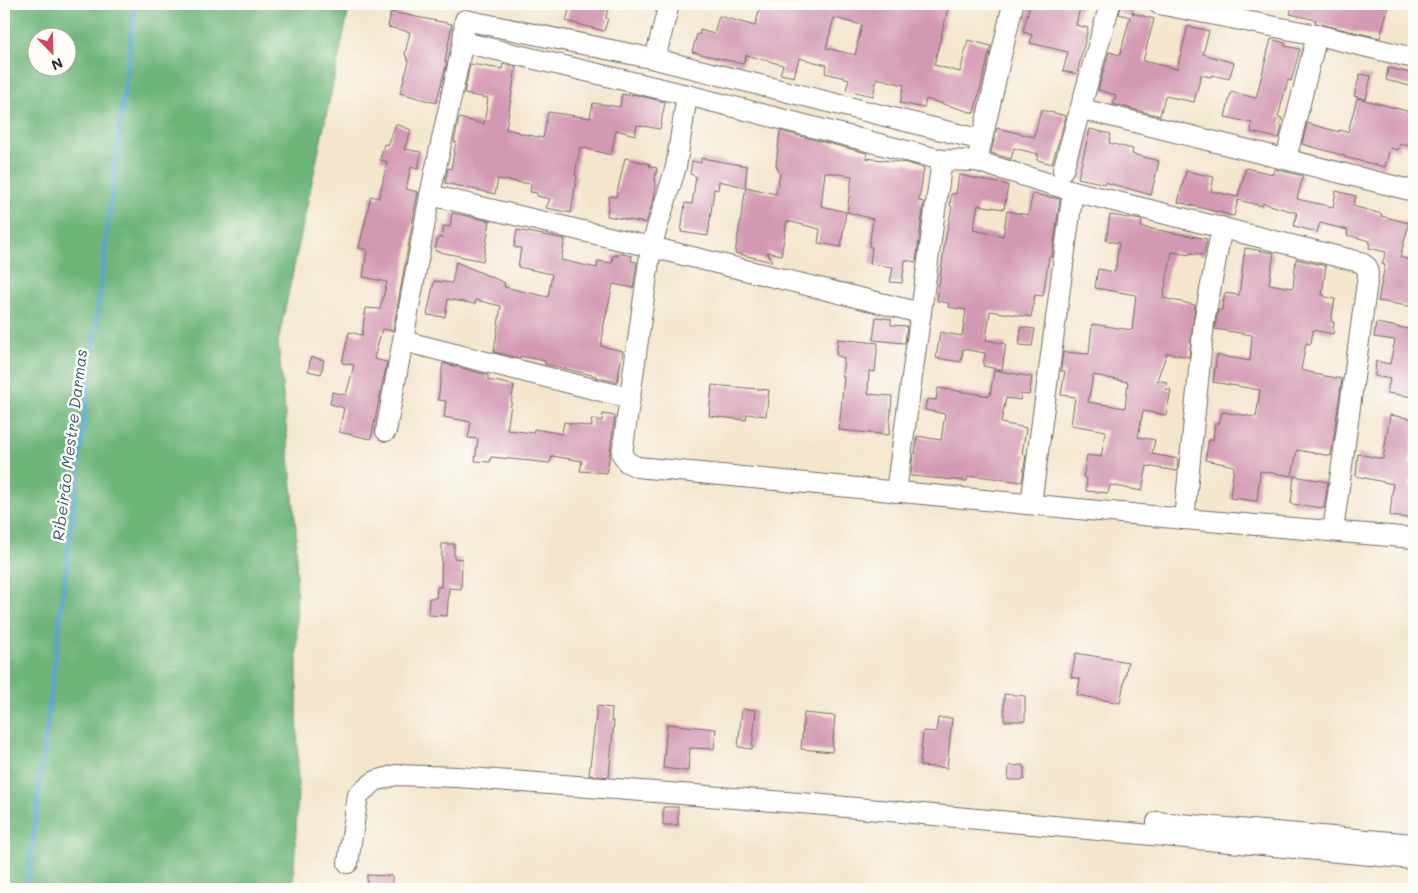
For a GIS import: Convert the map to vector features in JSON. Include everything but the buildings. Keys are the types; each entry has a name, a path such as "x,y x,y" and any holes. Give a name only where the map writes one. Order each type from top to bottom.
{"street":[{"path":"655,59 668,4"},
{"path":"976,161 1013,4"},
{"path":"1063,170 1082,109 1110,4"},
{"path":"1159,4 1317,35 1414,58"},
{"path":"386,431 430,195 463,42 465,20 655,59 982,140"},
{"path":"1286,159 1317,35"},
{"path":"463,42 687,95 942,160 976,161 1073,191 1360,262 1367,267 1368,275 1333,531"},
{"path":"687,95 676,166 651,247 622,454 627,462 636,467 1184,519 1414,538"},
{"path":"1082,109 1414,191"},
{"path":"896,492 942,160"},
{"path":"1031,504 1073,191"},
{"path":"430,195 921,313"},
{"path":"1184,519 1204,322 1222,227"},
{"path":"403,341 629,398"},
{"path":"348,862 358,795 375,781 396,775 458,777 812,804 1414,859"},
{"path":"760,786 996,811 1238,828 1414,844"}],"green space":[{"path":"4,4 350,4 278,342 296,528 298,791 293,889 4,889"}],"waterway":[{"name":"Ribeirão Mestre Darmas","path":"27,889 135,4"}]}
